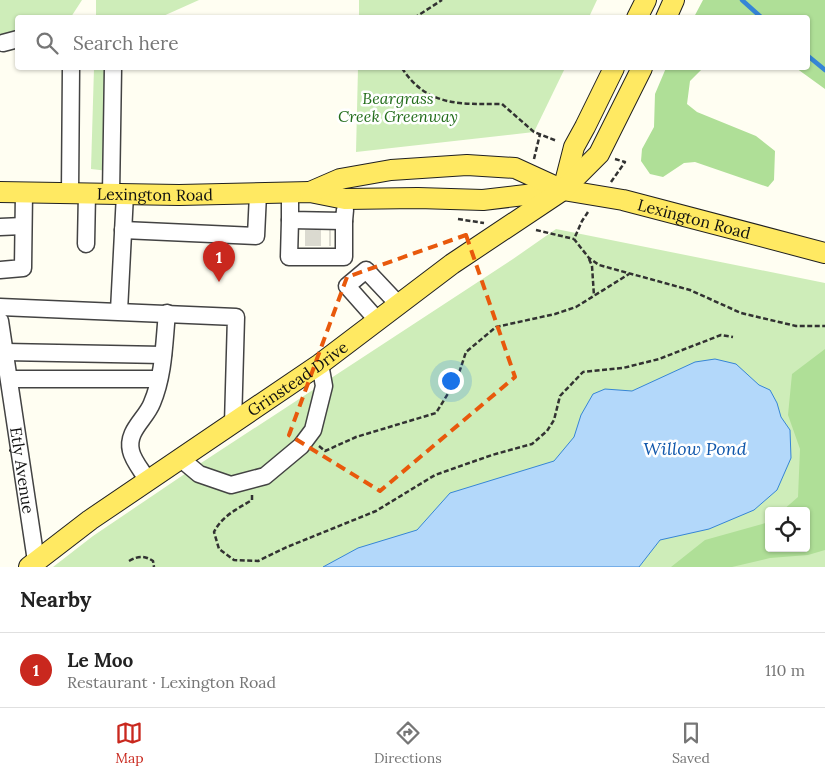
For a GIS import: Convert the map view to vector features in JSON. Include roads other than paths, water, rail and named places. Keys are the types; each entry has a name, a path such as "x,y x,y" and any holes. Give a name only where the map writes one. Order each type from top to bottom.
{"main road":[{"path":"638,15 646,0"},
{"path":"667,15 674,0"},
{"path":"564,190 574,147 613,70"},
{"name":"Grinstead Drive","path":"33,564 90,520 320,364 452,264 564,190 599,154 641,70"},
{"name":"Lexington Road","path":"310,192 340,179 420,167 515,168 564,190 623,200 825,253"},
{"name":"Lexington Road","path":"0,192 290,194 310,192 345,199 418,198 483,200 564,190"}],"street":[{"path":"71,70 79,193 86,244"},
{"path":"112,70 118,194 123,230 119,311"},
{"path":"0,270 23,268 24,192"},
{"path":"123,230 256,236 258,194"},
{"path":"290,194 290,220 297,238 289,257 344,257"},
{"path":"345,199 344,221 338,238 344,257 358,276"},
{"path":"290,220 344,221"},
{"path":"0,227 23,226"},
{"path":"378,321 347,286 358,276 366,270 399,305"},
{"path":"0,307 236,317 233,424"},
{"path":"148,481 131,451 131,438 140,421 152,405 163,355 167,313"},
{"name":"Etly Avenue","path":"0,321 33,564"},
{"path":"5,352 163,355"},
{"path":"181,459 199,474 231,485 265,476 301,446 313,430 324,386 320,364"},
{"path":"9,379 159,379"}],"water":[{"name":"Willow Pond","path":"715,359 736,364 759,385 770,390 777,403 781,417 790,430 791,458 777,490 754,510 709,529 660,540 639,567 323,567 358,548 417,530 450,493 554,461 574,437 581,415 593,394 605,389 632,391 695,362"}],"waterway":[{"path":"742,0 759,15"},
{"path":"810,58 825,70"}],"tunnel":[{"path":"305,238 331,238"}],"place":[{"name":"Le Moo","path":"219,282"}],"park label":[{"name":"Beargrass Creek Greenway","path":"398,107"}]}
